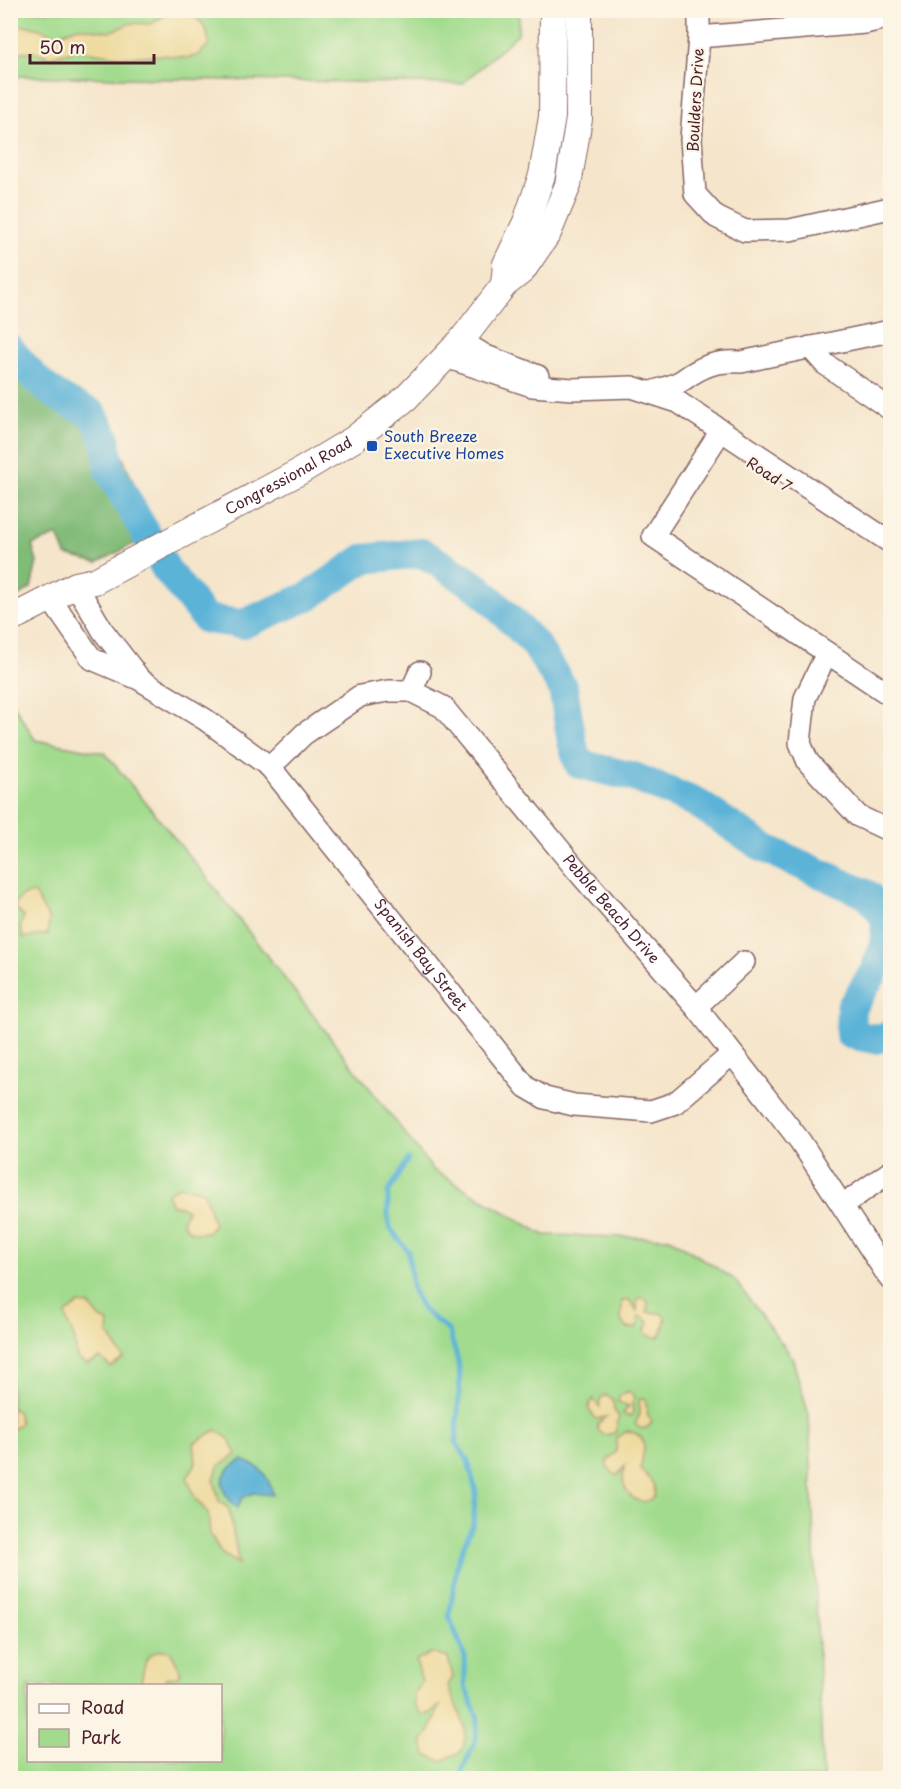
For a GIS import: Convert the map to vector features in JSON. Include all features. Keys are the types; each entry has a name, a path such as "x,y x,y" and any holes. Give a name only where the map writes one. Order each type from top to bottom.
{"main road":[{"name":"Congressional Road","path":"504,285 506,264 526,222 542,175 552,117 553,10"},
{"name":"Congressional Road","path":"10,619 54,605 85,589 122,566 299,472 354,439 406,398 453,349 504,285 522,271 548,233 568,185 579,119 579,10"},
{"path":"546,149 573,156"},
{"name":"Congressional Road","path":"10,639 54,605"}],"street":[{"name":"Boulders Drive","path":"699,10 691,140 694,183 695,194 716,217 745,231 790,230 891,208"},
{"path":"699,37 865,23 891,17"},
{"path":"651,392 682,381 690,373 720,361 741,362 891,331"},
{"path":"810,347 825,364 891,409"},
{"name":"Road 7","path":"453,349 523,384 573,389 623,386 651,392 678,402 891,542"},
{"name":"Road 7","path":"651,392 673,413 891,555"},
{"path":"716,440 653,536 891,695"},
{"name":"Spanish Bay Street","path":"85,589 139,679"},
{"name":"Spanish Bay Street","path":"54,605 92,659 139,679 206,720 270,766 526,1087 544,1098 574,1105 651,1111 675,1103 732,1054"},
{"path":"827,653 805,698 800,743 808,762 858,816 891,831"},
{"name":"Pebble Beach Drive","path":"270,766 304,734 360,696 388,691 415,682 443,707 575,868 696,1006 800,1141 891,1279"},
{"path":"696,1006 744,962"},
{"path":"843,1205 891,1172"}],"green space":[{"path":"10,11 519,11 518,34 462,84 11,76"},
{"path":"10,332 44,368 74,392 101,406 155,533 97,563 66,555 58,535 32,545 37,562 31,588 11,601"},
{"path":"11,700 35,740 105,753 203,873 433,1170 544,1235 670,1238 734,1279 792,1357 809,1415 823,1778 11,1778"}],"sand":[{"path":"180,11 197,18 207,31 209,44 199,55 187,58 164,55 123,57 77,50 50,57 34,52 11,52 11,27 29,26 57,35 78,27 110,32 131,23 151,24 167,14"},
{"path":"34,893 49,919 48,934 23,938 20,926 24,917 14,907 21,896"},
{"path":"179,1186 204,1192 214,1224 208,1232 193,1232 182,1222 187,1210 181,1206 172,1205 167,1194"},
{"path":"641,1297 648,1301 647,1312 660,1313 666,1317 662,1333 658,1338 647,1335 645,1330 649,1323 642,1316 638,1317 639,1323 636,1328 627,1328 621,1321 622,1301 630,1300 637,1311 637,1300"},
{"path":"79,1304 89,1305 101,1319 109,1323 108,1334 124,1358 111,1367 100,1358 87,1364 77,1357 75,1341 66,1314"},
{"path":"629,1391 635,1397 632,1403 633,1413 629,1417 623,1413 629,1406 618,1402 619,1396"},
{"path":"605,1395 613,1399 614,1410 619,1417 615,1433 604,1435 598,1430 598,1424 606,1417 596,1419 588,1408 593,1399 600,1407 600,1399"},
{"path":"645,1398 647,1413 652,1422 648,1427 641,1429 635,1424 640,1414 639,1399"},
{"path":"11,1407 18,1413 20,1423 11,1431"},
{"path":"216,1430 229,1439 237,1454 218,1467 214,1480 219,1501 229,1509 239,1564 222,1554 210,1534 208,1513 195,1498 187,1478 196,1463 194,1443"},
{"path":"627,1431 635,1433 643,1441 644,1451 640,1469 651,1481 655,1492 654,1497 649,1500 634,1499 627,1491 623,1478 625,1466 617,1476 607,1468 607,1461 616,1452 617,1438"},
{"path":"170,1651 181,1672 177,1677 166,1678 171,1684 144,1684 141,1681 146,1661 155,1652"},
{"path":"431,1653 448,1658 453,1677 448,1685 462,1717 465,1734 461,1752 441,1761 426,1755 422,1742 440,1706 429,1714 422,1715 414,1704 414,1695 422,1682 416,1661"}],"water":[{"path":"242,1460 254,1465 263,1473 273,1495 253,1493 242,1498 238,1508 226,1495 222,1482 227,1471"}],"waterway":[{"path":"10,349 46,388 66,401 92,413 105,438 110,471 166,569 206,619 243,624 309,596 363,559 423,553 480,589 534,643 563,688 572,742 579,764 634,777 697,803 764,848 868,895 886,919 884,947 874,972 851,1008 850,1034 875,1039 890,1036"},
{"path":"408,1159 388,1193 390,1228 408,1251 413,1291 423,1310 449,1331 458,1361 460,1380 456,1442 468,1461 476,1492 473,1523 458,1560 449,1616 465,1657 465,1686 478,1718 476,1739 459,1778"}],"place":[{"name":"South Breeze Executive Homes","path":"372,446"}]}
